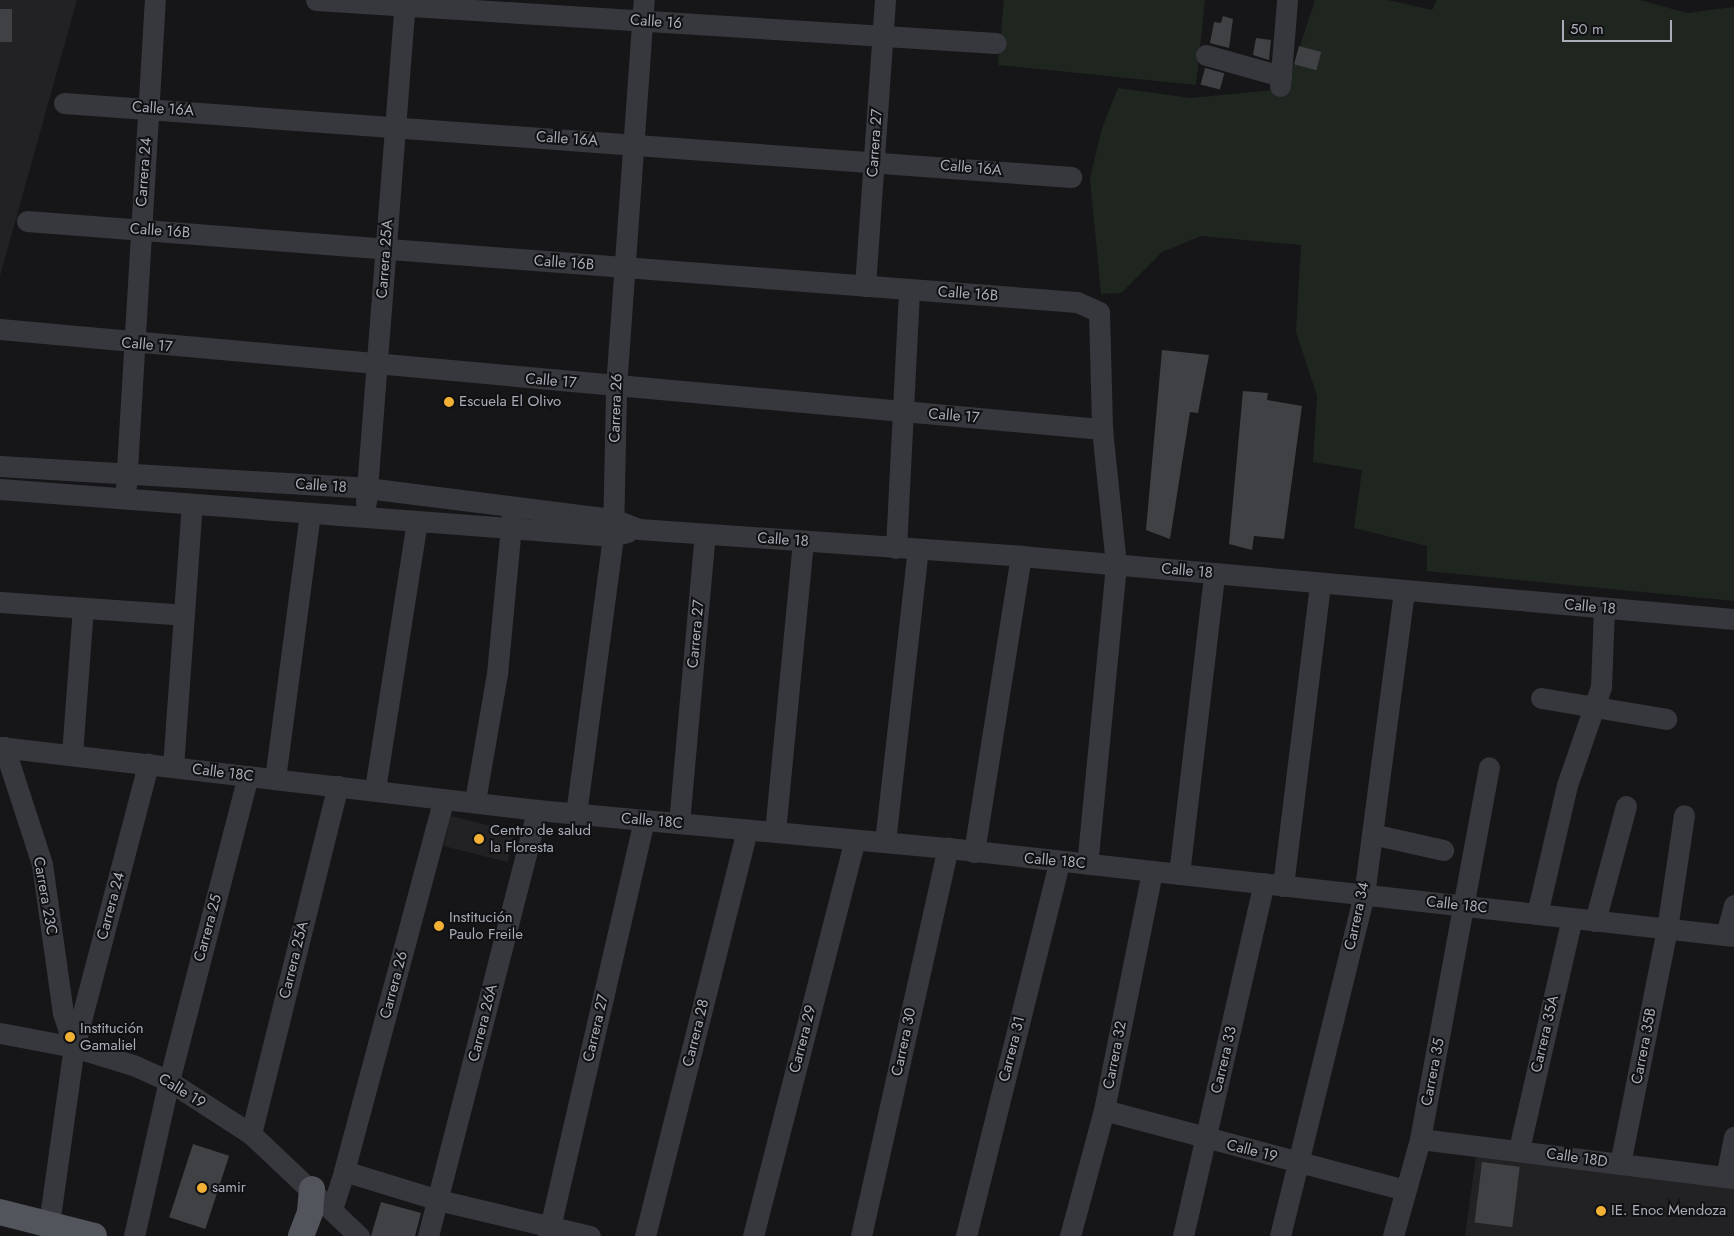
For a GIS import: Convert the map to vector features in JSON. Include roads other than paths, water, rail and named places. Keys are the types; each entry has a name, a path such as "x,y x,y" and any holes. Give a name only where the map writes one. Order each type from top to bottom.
{"main road":[{"path":"301,1236 310,1212 312,1188"},
{"path":"0,1212 94,1236"}],"street":[{"name":"Carrera 24","path":"125,499 132,344 155,0"},
{"name":"Calle 16","path":"316,0 405,3 643,21 996,43"},
{"name":"Carrera 26","path":"576,814 613,528 616,387 644,0"},
{"name":"Carrera 27","path":"865,286 885,0"},
{"path":"1206,55 1280,81 1287,0"},
{"name":"Carrera 25A","path":"365,517 405,3"},
{"name":"Calle 16A","path":"64,103 874,160 1071,177"},
{"name":"Calle 16B","path":"27,221 1077,302 1099,312 1102,429"},
{"path":"896,548 910,290"},
{"name":"Calle 17","path":"0,329 132,344 1102,429"},
{"path":"1087,864 1116,565 1102,429"},
{"name":"Calle 18","path":"0,466 366,488 513,506 613,528"},
{"name":"Calle 18","path":"0,489 510,529 639,529 1021,556 1734,619"},
{"path":"173,767 192,504"},
{"path":"475,801 497,674 513,506"},
{"name":"Calle 18","path":"275,779 310,513"},
{"path":"375,789 416,522"},
{"name":"Carrera 27","path":"679,823 705,534"},
{"path":"775,832 803,541"},
{"path":"886,842 918,549"},
{"path":"974,852 1021,556"},
{"path":"1180,874 1214,574"},
{"name":"Carrera 33","path":"1183,1236 1273,884 1320,583"},
{"name":"Carrera 34","path":"1280,1236 1364,895 1404,590"},
{"path":"0,602 184,615"},
{"path":"72,754 83,608"},
{"path":"1537,914 1567,785 1601,687 1604,608"},
{"path":"1541,698 1666,719"},
{"name":"Calle 18C","path":"2,747 375,789 537,810 775,832 854,842 886,842 948,848 1058,862 1273,884 1730,936"},
{"name":"Carrera 23C","path":"2,747 42,864 63,1013 74,1047"},
{"name":"Carrera 24","path":"49,1224 74,1047 148,764"},
{"name":"Carrera 35","path":"1393,1236 1404,1190 1420,1139 1466,906 1489,767"},
{"name":"Carrera 25","path":"134,1236 169,1081 248,776"},
{"name":"Carrera 25A","path":"251,1134 338,786"},
{"name":"Carrera 26","path":"344,1170 444,799"},
{"path":"1595,920 1626,806"},
{"name":"Carrera 26A","path":"428,1236 537,810"},
{"name":"Carrera 35B","path":"1620,1164 1667,929 1684,815"},
{"name":"Carrera 27","path":"549,1231 644,820"},
{"name":"Carrera 28","path":"645,1236 747,830"},
{"path":"1372,834 1443,850"},
{"name":"Carrera 29","path":"753,1236 854,842"},
{"name":"Carrera 30","path":"862,1236 948,848"},
{"name":"Carrera 31","path":"966,1236 1058,862"},
{"name":"Carrera 32","path":"1070,1236 1104,1110 1152,871"},
{"path":"1730,936 1734,905"},
{"name":"Carrera 35A","path":"1519,1149 1572,918"},
{"name":"Calle 19","path":"0,1033 74,1047 133,1065 169,1081 251,1134 312,1188 359,1236"},
{"name":"Calle 19","path":"1104,1110 1206,1140 1404,1190"},
{"path":"1730,1177 1734,1137"},
{"name":"Calle 18D","path":"1420,1139 1519,1149 1620,1164 1730,1177"},
{"path":"332,1209 344,1170 438,1200 549,1231 590,1236"}],"place":[{"name":"Escuela El Olivo","path":"449,402"},
{"name":"Centro de salud la Floresta","path":"479,839"},
{"name":"Institución Paulo Freile","path":"439,926"},
{"name":"Institución Gamaliel","path":"70,1037"},
{"name":"samir","path":"202,1188"},
{"name":"IE. Enoc Mendoza","path":"1601,1211"}]}
